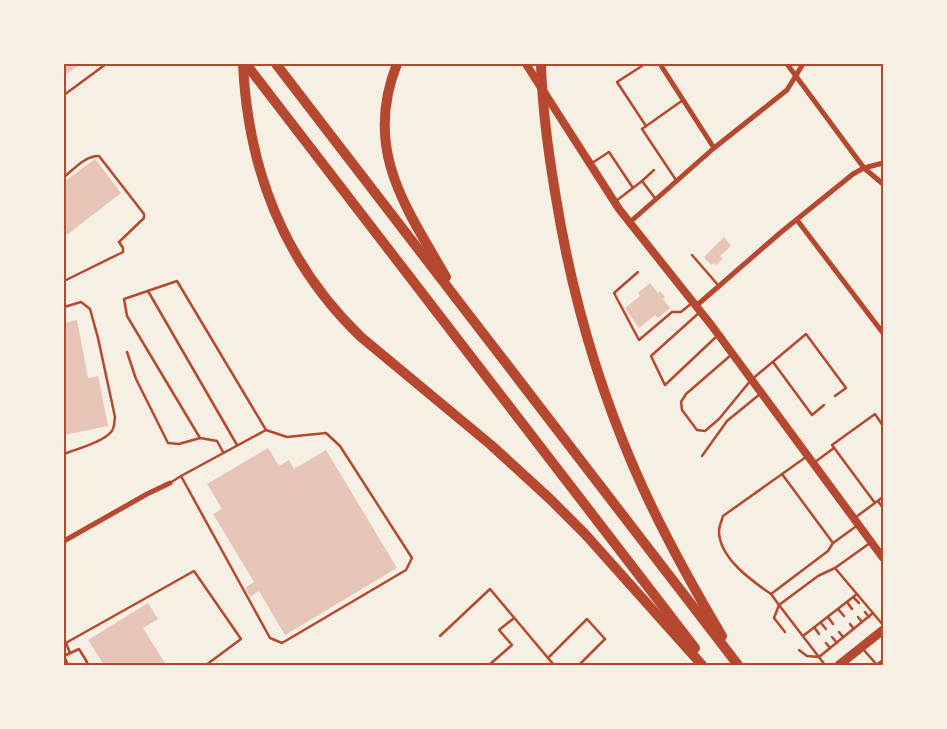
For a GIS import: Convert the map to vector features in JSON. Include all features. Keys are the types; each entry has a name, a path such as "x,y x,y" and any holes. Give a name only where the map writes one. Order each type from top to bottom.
{"highway":[{"path":"244,64 245,100 258,164 272,207 299,261 325,299 361,337 491,444 550,499 598,548 702,665"},
{"path":"244,64 708,665"},
{"path":"276,64 738,665"},
{"path":"397,64 388,92 385,117 384,141 390,167 402,200 466,312"},
{"path":"541,64 542,99 559,219 573,287 609,405 634,468 661,525 738,665"}],"main road":[{"path":"526,64 590,165 629,222 718,335 883,558"},
{"path":"839,665 883,630"}],"street":[{"path":"660,64 714,148"},
{"path":"787,64 864,168 883,184"},
{"path":"629,222 714,148 787,90 803,64"},
{"path":"696,307 853,174 864,168 883,163"},
{"path":"797,220 883,334"},
{"path":"64,541 170,483"}],"lane":[{"path":"64,95 106,64"},
{"path":"645,64 617,82 646,126"},
{"path":"677,181 642,129 683,100"},
{"path":"590,165 609,152 633,188"},
{"path":"64,177 88,158 99,156 144,214 144,218 119,242 123,252 64,281"},
{"path":"615,202 654,170"},
{"path":"642,181 656,200"},
{"path":"692,255 719,287"},
{"path":"638,272 614,293 639,340 672,312 681,312 696,307"},
{"path":"181,476 270,638 282,643 406,570 412,558 340,446 326,433 286,437 266,430 177,281 124,299 128,316 200,438"},
{"path":"148,291 237,445"},
{"path":"64,307 81,302 90,309 115,417 114,426 105,438 64,454"},
{"path":"696,307 651,356 665,385 718,335"},
{"path":"732,354 686,394 680,402 682,410 698,430 705,431 719,419 751,380 806,334 846,388 835,396"},
{"path":"127,352 136,379 168,443 179,444 200,438 217,442 224,453"},
{"path":"772,361 812,414 824,405"},
{"path":"702,456 727,421 761,393"},
{"path":"883,426 875,414 832,445 883,508"},
{"path":"170,483 266,430"},
{"path":"813,464 834,448"},
{"path":"808,456 723,516 719,532 723,550 748,578 771,594 825,665"},
{"path":"782,474 833,543"},
{"path":"771,594 828,551 833,543 883,498"},
{"path":"785,632 774,618 779,605 818,576 835,568 872,542"},
{"path":"835,568 883,625"},
{"path":"70,653 65,644 194,572 241,639 206,665"},
{"path":"440,636 490,589 554,665"},
{"path":"803,636 857,594"},
{"path":"853,596 858,603"},
{"path":"847,602 852,609"},
{"path":"838,609 844,616"},
{"path":"865,612 869,617"},
{"path":"800,650 807,656 819,657 873,613"},
{"path":"828,616 833,624"},
{"path":"858,617 862,622"},
{"path":"489,665 512,645 500,630 514,618"},
{"path":"548,658 587,620 605,639 579,665"},
{"path":"820,622 826,629"},
{"path":"850,624 854,629"},
{"path":"814,627 819,634"},
{"path":"839,632 843,637"},
{"path":"832,638 837,643"},
{"path":"826,643 830,648"},
{"path":"862,647 876,665 883,660"},
{"path":"68,665 64,656 79,649 87,662 86,665"}],"building":[{"path":"64,64 80,64 64,76"},
{"path":"95,159 121,193 64,237 64,182"},
{"path":"724,237 731,246 720,256 723,259 716,265 714,263 711,265 704,257"},
{"path":"650,283 658,293 660,291 665,297 663,299 670,308 658,318 655,315 639,328 625,308 640,296 638,293"},
{"path":"77,320 88,378 98,376 108,426 64,435 64,323"},
{"path":"268,448 279,466 289,460 294,469 326,450 397,568 285,635 259,591 250,597 245,588 254,582 213,514 222,509 207,484"},
{"path":"148,603 158,619 143,628 166,665 104,665 88,640"}]}
